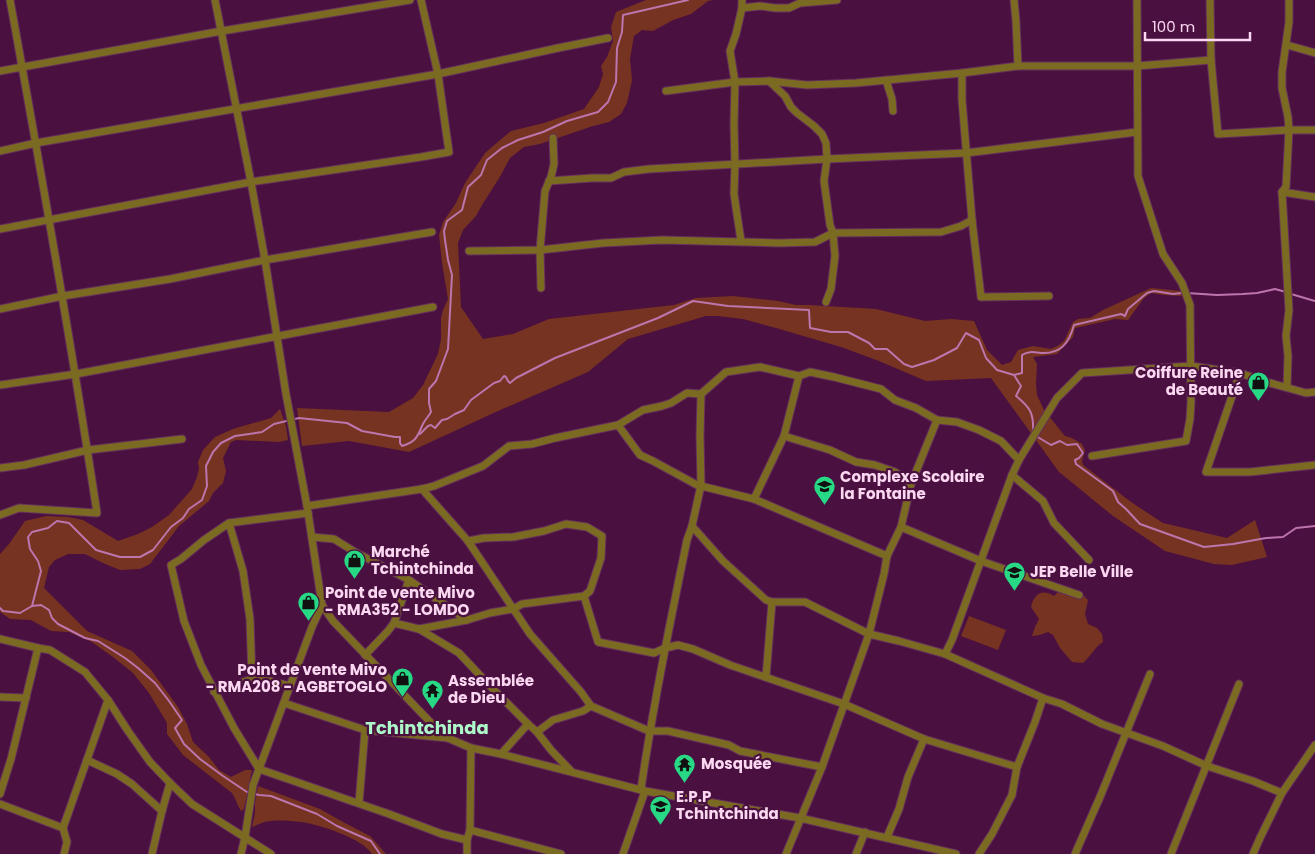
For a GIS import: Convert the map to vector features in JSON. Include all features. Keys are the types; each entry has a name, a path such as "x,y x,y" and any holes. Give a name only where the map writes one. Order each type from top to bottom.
{"street":[{"path":"0,514 20,508 97,513 63,296 10,0"},
{"path":"215,0 265,260 288,406 308,509 322,605 333,621 434,726 448,738 470,748 643,790 800,818 887,837 925,851 956,854"},
{"path":"0,71 222,31 410,0"},
{"path":"0,229 251,182 449,152 438,74 421,0"},
{"path":"741,241 734,194 735,82 730,51 736,34 742,4 789,8 800,3 837,0"},
{"path":"1014,0 1018,66"},
{"path":"1092,456 1186,441 1190,419 1190,305 1186,292 1164,254 1138,176 1137,0"},
{"path":"1210,0 1211,60 1218,134 1315,130"},
{"path":"1287,387 1288,356 1286,336 1289,310 1282,192 1286,187 1289,130 1282,88 1282,72 1287,45 1289,0"},
{"path":"0,151 36,143 438,74 608,38"},
{"path":"1287,45 1315,53"},
{"path":"666,91 735,82 856,83 1018,66 1137,66 1211,60"},
{"path":"962,73 966,152 981,297 1048,296"},
{"path":"886,80 892,98 893,111"},
{"path":"769,81 786,96 797,113 822,134 826,142 827,159 824,181 835,256 831,289 826,302"},
{"path":"550,181 611,178 624,172 649,169 966,152 1137,132"},
{"path":"541,288 540,250 545,191 550,181 554,164 553,138"},
{"path":"1282,192 1315,197"},
{"path":"469,251 540,250 603,243 662,240 815,242 833,233 941,232 961,226 972,220"},
{"path":"0,309 63,296 170,279 265,260 432,232"},
{"path":"0,385 76,374 433,307"},
{"path":"467,840 442,834 259,769 234,728 200,665 184,621 171,565 229,523 434,486 483,466 510,446 532,444 618,425 643,410 671,403 687,393 701,394 726,372 760,366 798,376 810,372 881,389 895,400 916,408 937,420 957,422 979,430 1000,441 1019,460"},
{"path":"945,654 952,640 1019,460 1057,398 1082,373 1191,366 1240,373 1306,393 1315,392"},
{"path":"1240,373 1206,472 1250,472 1315,465"},
{"path":"754,499 784,436 798,376"},
{"path":"623,854 643,790 649,731 664,648 687,540 702,485 701,394"},
{"path":"786,854 822,767 869,634 887,556 901,527 911,484 937,420"},
{"path":"618,425 640,455 697,485 754,499 887,556"},
{"path":"784,436 830,450 856,462 875,465 895,472 911,484"},
{"path":"0,468 24,465 88,450 182,439"},
{"path":"1012,475 1043,501 1054,522 1090,560"},
{"path":"422,489 468,541 530,634 576,686 590,706 649,731 668,731 729,745 740,751 822,767"},
{"path":"229,523 243,571 250,619 252,679"},
{"path":"419,629 513,609 522,604 584,596 590,591 601,558 602,536 587,527 566,524 544,531 513,537 484,538 468,541"},
{"path":"692,526 723,560 766,600 772,602 805,602 869,634 945,654 1043,698 1062,704 1102,724 1163,746 1207,766 1254,781 1282,793"},
{"path":"901,527 981,561 1079,595"},
{"path":"312,537 334,539 354,552 408,580 467,620"},
{"path":"365,655 394,623 408,580"},
{"path":"584,596 598,642 654,653 664,648 678,646 693,649 730,665 844,704 924,739 1017,767"},
{"path":"766,677 772,602"},
{"path":"241,854 253,785 322,605"},
{"path":"394,623 419,629 459,653 490,687 537,732 571,772"},
{"path":"0,639 50,650 85,672 108,700 150,762 170,783 192,804 271,854"},
{"path":"0,794 11,759 38,648"},
{"path":"1075,854 1150,674"},
{"path":"214,692 252,679 290,686"},
{"path":"1170,854 1239,684"},
{"path":"0,697 26,698"},
{"path":"979,854 992,834 1012,795 1017,767 1043,698"},
{"path":"64,854 67,842 63,828 108,700"},
{"path":"284,703 365,730 448,738"},
{"path":"537,732 553,720 583,711 590,706"},
{"path":"501,754 528,724"},
{"path":"359,803 365,730"},
{"path":"887,837 899,809 908,777 924,739"},
{"path":"1254,854 1282,793 1315,746"},
{"path":"467,854 467,840 470,830 470,748"},
{"path":"87,760 117,774 132,784 162,811"},
{"path":"152,854 170,783"},
{"path":"0,804 63,828"},
{"path":"470,830 561,854"},
{"path":"856,854 864,832"}],"shaded area":[{"path":"646,0 713,0 708,1 691,14 673,20 653,31 642,30 634,36 630,59 632,80 627,103 621,114 609,122 540,144 524,147 510,158 476,216 463,230 458,243 461,307 483,339 513,334 549,319 674,305 696,298 733,296 796,305 876,309 925,321 951,319 974,321 987,350 1002,365 1011,362 1018,350 1033,346 1051,349 1059,345 1064,341 1073,322 1078,319 1090,318 1151,288 1180,291 1182,296 1151,293 1144,298 1128,320 1115,319 1075,328 1073,337 1057,354 1033,357 1037,364 1037,395 1044,410 1065,436 1082,444 1085,450 1082,461 1083,465 1131,502 1163,523 1227,538 1255,520 1267,557 1232,565 1214,564 1165,551 1113,516 1059,472 991,378 926,381 841,347 743,319 717,316 706,316 628,339 588,372 409,452 349,441 302,446 297,408 389,412 413,398 423,385 438,354 441,339 441,318 448,299 439,235 443,222 456,203 465,183 485,153 511,131 544,123 584,109 599,87 603,74 601,66 607,57 613,41 611,27 616,12"},
{"path":"280,409 286,426 288,440 279,442 236,440 231,442 223,458 226,471 223,483 213,493 209,501 179,526 150,564 140,569 120,570 85,554 68,554 55,560 49,567 44,588 87,631 132,651 151,670 178,707 187,724 193,742 209,757 219,770 231,777 245,770 252,770 244,809 241,811 232,793 183,755 167,734 167,723 149,693 133,673 92,642 69,632 51,631 31,620 10,619 0,612 0,554 25,521 46,516 83,520 118,541 152,527 169,515 192,489 199,468 198,462 203,450 215,437 233,429 271,418"},
{"path":"1060,590 1084,596 1088,600 1085,614 1088,624 1097,628 1102,634 1103,642 1083,663 1072,662 1060,648 1053,635 1048,632 1032,636 1039,619 1031,607 1034,599 1042,593 1054,596"},
{"path":"969,616 1006,630 998,650 961,636"},
{"path":"258,786 320,809 370,836 386,854 372,854 367,848 350,838 329,829 302,822 268,821 252,827"}],"waterway":[{"path":"0,608 3,611 20,613 32,606 41,571 38,561 30,549 28,537 32,532 48,528 57,521 69,523 96,550 120,557 140,557 153,550 171,527 183,518 189,509 202,500 207,486 206,466 213,452 221,443 235,436 262,432 274,424 299,418 347,423 362,431 400,437 402,446 413,441 431,412 429,389 436,381 448,349 452,275 444,231 447,221 462,210 468,187 481,175 487,160 502,148 567,121 598,112 608,102 616,82 617,48 622,32 623,15 688,0"},
{"path":"1187,293 1243,294 1275,289 1286,292"},
{"path":"1014,375 1022,373 1022,355 1031,352 1054,352 1067,342 1074,325 1121,314 1125,316 1128,309 1147,293 1154,291 1173,294 1182,293"},
{"path":"1291,294 1315,301"},
{"path":"420,434 428,426 431,425 435,428 442,420 464,410 471,400 494,383 500,381 504,376 510,383 555,358 658,318 693,301 728,306 809,310 810,328 831,332 848,332 869,343 875,349 887,349 904,364 912,367 934,360 957,348 966,333 979,340 986,358 997,370 1014,375 1021,386 1016,396 1025,404 1032,416 1033,433"},
{"path":"1036,436 1051,445 1060,441 1067,445 1077,444 1083,453 1075,460 1076,464 1113,491 1118,502 1140,524 1204,547 1283,537 1296,528 1315,526"},
{"path":"32,606 41,605 49,610 52,618 58,624 85,638 98,641 125,658 155,683 182,720 175,728 184,744 223,776 247,792 271,796 317,814 337,826 371,841 380,854"}],"place":[{"name":"Coiffure Reine de Beauté","path":"1259,401"},
{"name":"Complexe Scolaire la Fontaine","path":"824,505"},
{"name":"Marché Tchintchinda","path":"355,580"},
{"name":"JEP Belle Ville","path":"1014,591"},
{"name":"Point de vente Mivo - RMA352 - LOMDO","path":"309,621"},
{"name":"Point de vente Mivo - RMA208 - AGBETOGLO","path":"403,698"},
{"name":"Assemblée de Dieu","path":"432,709"},
{"name":"Mosquée","path":"685,783"},
{"name":"E.P.P Tchintchinda","path":"660,825"}],"district":[{"name":"Tchintchinda","path":"427,728"}]}
